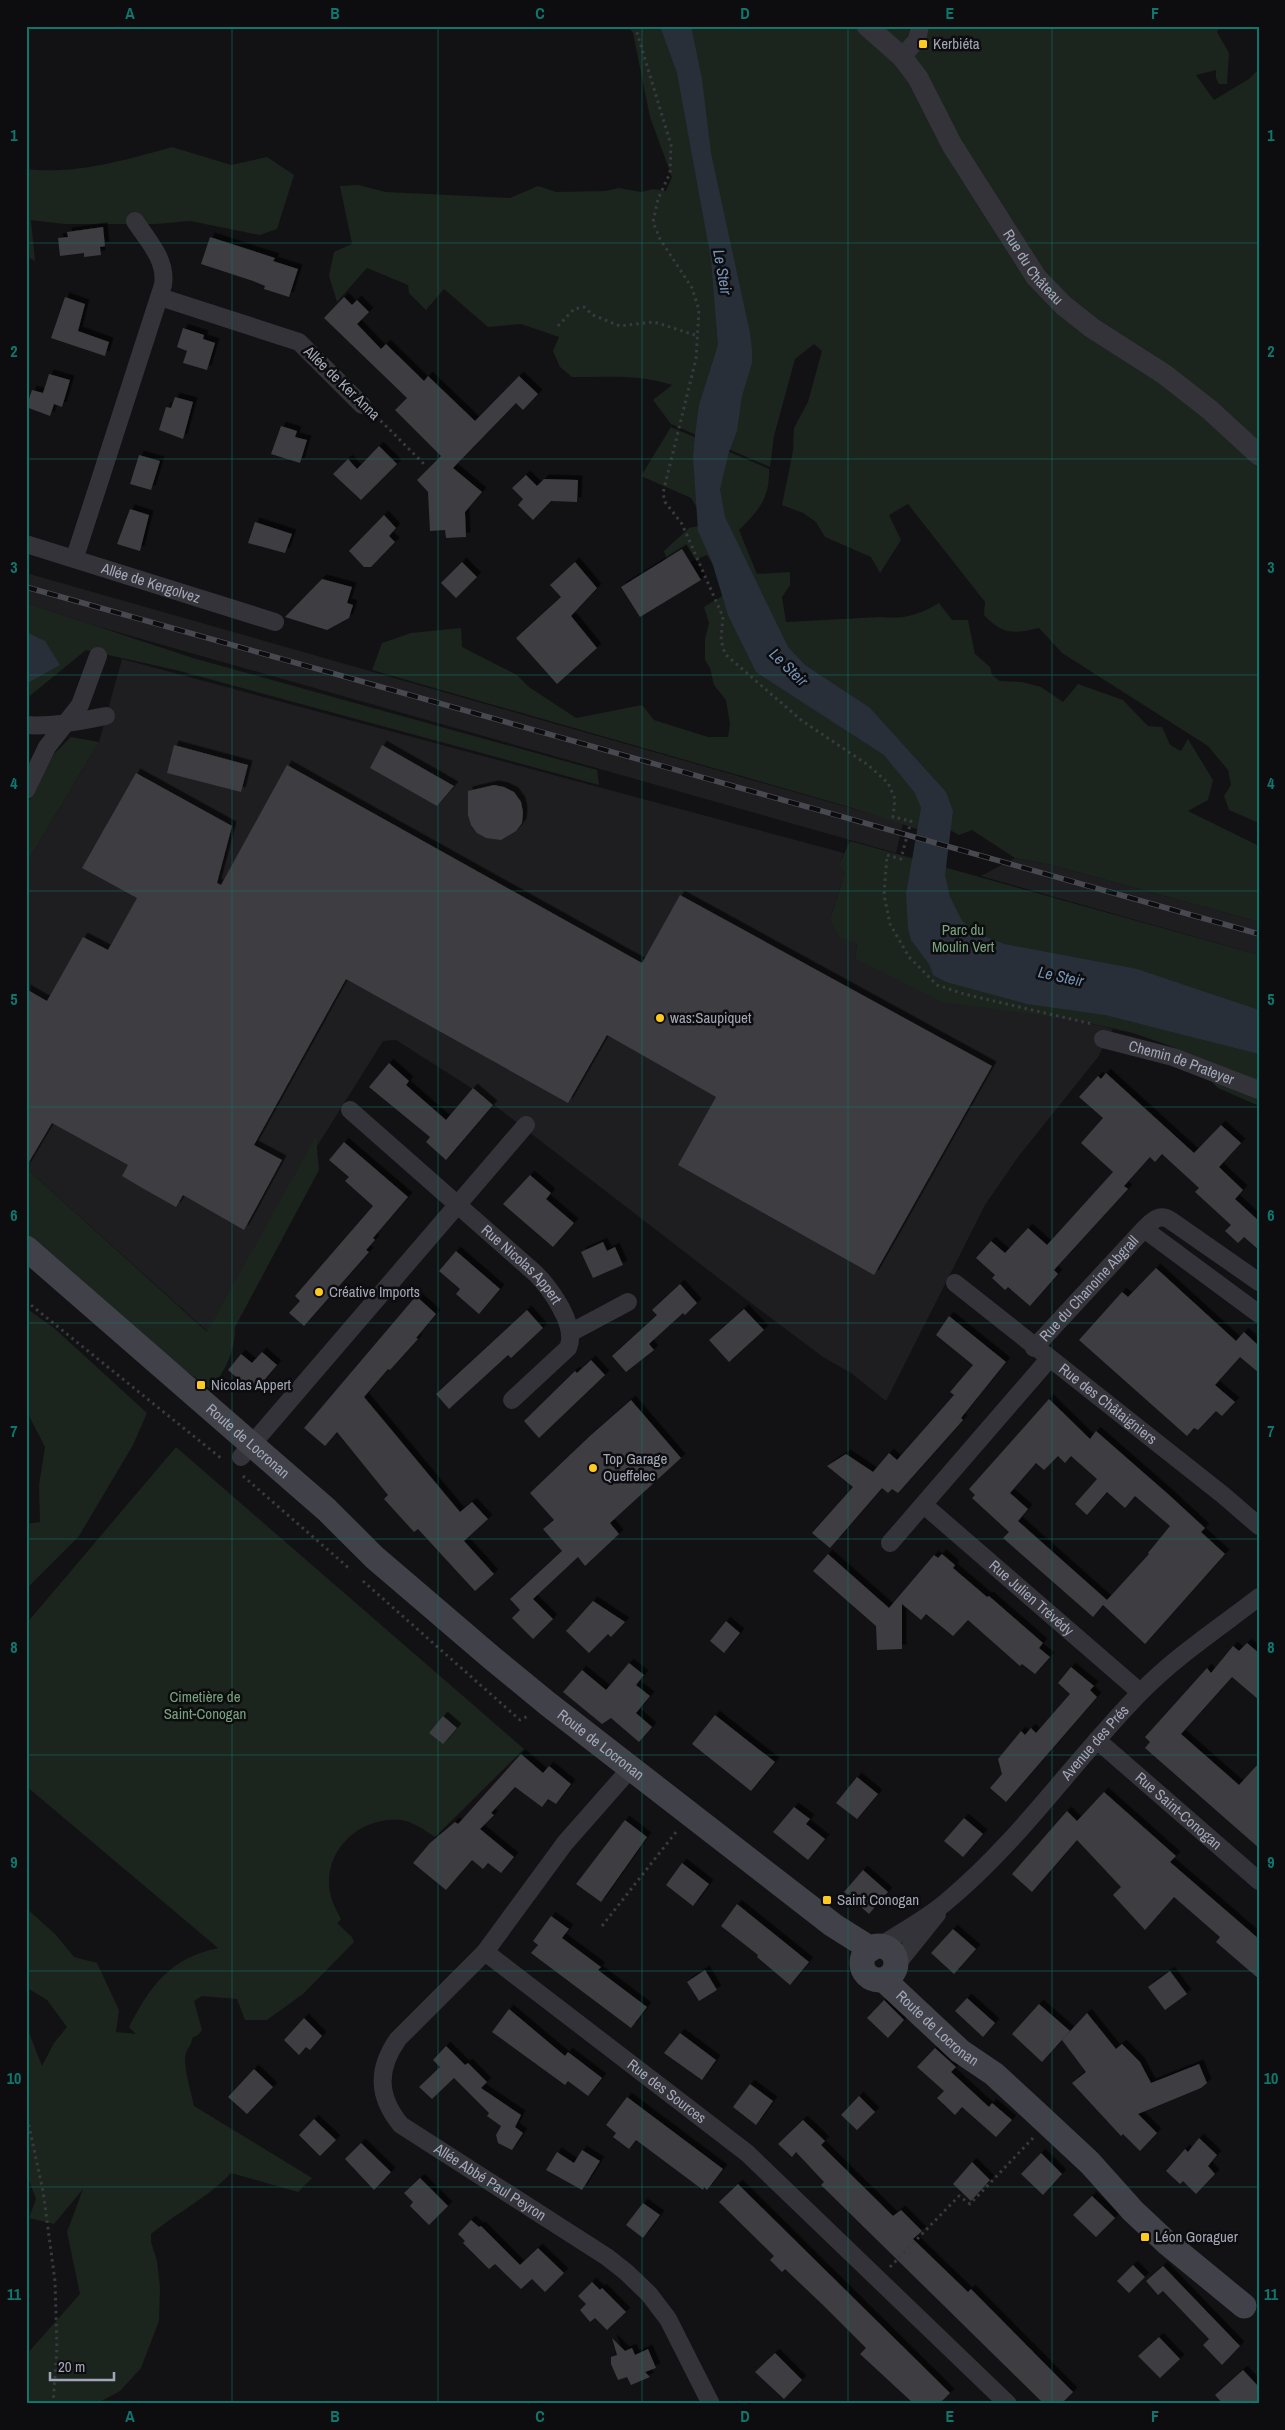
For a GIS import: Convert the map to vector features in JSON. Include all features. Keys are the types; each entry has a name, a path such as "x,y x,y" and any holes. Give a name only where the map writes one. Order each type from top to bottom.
{"main road":[{"name":"Route de Locronan","path":"26,1248 151,1356 239,1459"},
{"name":"Route de Locronan","path":"26,1269 239,1459 346,1527 374,1557 548,1704 833,1925 871,1952 867,1976 875,1980 892,1972 960,2051 994,2074 1090,2163 1151,2228 1251,2314"}],"street":[{"name":"Rue du Château","path":"867,26 902,57 918,78 952,145 1036,277 1063,305 1092,328 1164,374 1210,410 1259,455"},
{"path":"902,57 917,40 920,26"},
{"path":"74,558 164,285 164,270 135,221"},
{"name":"Allée de Ker Anna","path":"160,297 299,342 362,405"},
{"name":"Allée de Kergolvez","path":"26,544 275,622"},
{"path":"26,790 47,747 74,714 85,696 98,656"},
{"path":"26,724 41,726 65,724 106,716"},
{"name":"Chemin de Prateyer","path":"1102,1033 1173,1057 1259,1090"},
{"name":"Rue Nicolas Appert","path":"350,1110 460,1204 546,1284 560,1307 570,1333"},
{"path":"239,1459 526,1125"},
{"name":"Rue du Chanoine Abgrall","path":"1034,1348 1144,1229 1153,1220 1164,1216 1259,1282"},
{"name":"Rue du Chanoine Abgrall","path":"1144,1229 1259,1314"},
{"name":"Rue des Châtaigniers","path":"955,1283 1034,1348 1223,1495 1259,1526"},
{"path":"512,1400 568,1348 572,1340 570,1333 628,1302"},
{"path":"890,1543 1049,1359"},
{"name":"Rue Julien Trévédy","path":"924,1505 1140,1692"},
{"name":"Avenue des Prés","path":"892,1972 944,1904 1006,1844 1140,1692 1192,1646 1258,1599"},
{"name":"Rue Saint-Conogan","path":"1097,1740 1259,1881"},
{"path":"485,1952 565,1843 631,1768"},
{"name":"Avenue des Prés","path":"871,1952 944,1904"},
{"name":"Rue des Sources","path":"485,1952 748,2153 1008,2404"},
{"name":"Allée Abbé Paul Peyron","path":"485,1952 398,2039 388,2053 382,2075 382,2084 393,2116 401,2125 420,2139 588,2244 626,2272 649,2294 668,2319 711,2404"}],"path":[{"path":"634,26 671,145 670,174 658,199 653,222 660,239 692,288 699,310 696,359 663,492 665,502 682,524 723,617 721,640 725,654 801,720 868,765 888,783 895,799 893,817 911,821 901,859 887,856 884,895 890,924 909,957 937,985 1102,1033"},
{"path":"558,326 574,309 584,307 593,315 620,326 654,322 698,336"},
{"name":"Allée de Ker Anna","path":"362,405 378,418 425,465"},
{"path":"26,1301 239,1459 520,1720 548,1704"},
{"path":"602,1926 670,1839"},
{"path":"26,2112 43,2191 55,2281 57,2348 53,2404"},
{"path":"879,2279 959,2196 970,2204 1047,2123"}],"shaded area":[{"path":"26,573 903,823 896,853 96,626 26,603"},
{"path":"122,659 844,853 839,865 845,873 830,919 857,943 855,959 885,973 1113,1029 1098,1057 1018,1157 985,1205 886,1401 851,1373 823,1357 743,1297 476,1091 396,1040 383,1041 309,1159 305,1181 208,1332 26,1168 26,864 99,742"},
{"path":"1015,858 1052,865 1259,922 1259,955 981,876"}],"green space":[{"path":"628,26 905,26 926,47 924,26 1219,26 1217,32 1229,53 1227,84 1219,84 1216,78 1216,70 1196,75 1214,100 1249,79 1259,69 1259,823 1229,810 1224,796 1231,785 1228,770 1208,746 1062,653 1039,628 1015,632 1003,629 991,622 984,615 985,602 908,504 889,515 901,540 880,573 871,557 825,537 816,522 803,513 782,505 793,451 794,428 808,402 822,351 814,344 795,359 774,436 770,467 671,424 653,400 672,385 648,379 572,377 560,367 553,351 559,337 521,324 488,327 444,289 426,310 409,293 408,285 367,268 337,302 329,276 334,252 352,244 340,186 358,185 386,192 510,198 538,186 556,192 605,191 619,188 641,192 653,189 666,191 672,177 650,117 633,33"},
{"path":"172,147 231,165 267,157 294,175 277,229 260,235 190,221 156,224 64,224 31,220 35,261 26,256 26,169 63,170 81,168"},
{"path":"671,427 769,469 768,488 762,503 739,530 757,574 790,572 790,585 782,597 786,622 881,617 897,618 918,613 939,603 952,620 968,620 975,654 990,667 992,675 1000,681 1022,682 1041,687 1063,702 1078,684 1123,700 1148,726 1162,727 1170,745 1181,751 1188,739 1213,780 1208,800 1188,811 1259,846 1259,922 1052,865 1015,858 972,830 959,835 941,825 920,830 849,807 372,670 382,643 411,633 461,628 462,647 517,675 529,687 576,718 642,705 654,720 708,737 728,737 730,724 726,700 714,685 710,668 705,660 705,639 709,623 704,607 729,592 707,555 680,566 667,560 664,551 689,528 707,524 691,498 641,476"},
{"path":"26,603 193,658 597,770 599,785 180,671 86,650 26,699"},
{"path":"71,737 99,742 26,864 26,807 54,754"},
{"name":"Parc du Moulin Vert","path":"850,841 1259,955 1259,1106 1218,1088 1176,1048 1133,1033 1080,1021 943,1002 855,959 857,943 840,938 830,919 845,873 839,865"},
{"path":"316,1136 319,1170 235,1327 235,1336 225,1368 210,1389 167,1356 26,1237 26,1168 207,1332"},
{"path":"26,1308 54,1328 147,1413 133,1445 79,1536 26,1589 26,1524 40,1522 39,1485 45,1447 26,1410"},
{"name":"Cimetière de Saint-Conogan","path":"176,1447 524,1749 435,1837 410,1823 401,1820 387,1820 362,1828 342,1845 330,1869 329,1888 341,1919 337,1923 352,1937 354,1942 303,1994 267,2020 245,2020 237,1999 202,1996 194,2001 202,2030 192,2038 185,2057 186,2071 194,2106 312,2178 298,2192 231,2173 202,2198 161,2226 151,2234 160,2288 159,2321 141,2368 120,2391 96,2404 26,2404 26,2355 80,2294 67,2232 83,2189 54,2224 29,2218 36,2199 26,2172 26,2025 42,2066 54,2043 67,2027 47,2000 29,1989 26,1985 26,1908 56,1935 74,1957 97,1963 119,2010 116,2032 136,2034 129,2027 145,1998 163,1976 187,1959 218,1948 26,1786 26,1624"}],"water":[{"name":"Le Steir","path":"660,26 691,26 702,79 711,153 750,333 752,363 742,396 737,431 729,452 720,489 725,517 788,647 805,665 870,708 946,792 953,811 945,875 950,897 962,921 979,934 1004,944 1137,969 1259,1010 1259,1054 1105,1015 1027,1004 946,982 933,975 929,964 911,940 908,928 906,894 921,808 915,793 884,755 756,672 728,615 712,562 698,531 693,457 695,435 699,405 718,345 711,259 677,73"},
{"path":"26,632 45,641 60,665 26,684"}],"building":[{"path":"103,227 105,246 100,247 101,255 84,257 84,253 60,256 58,238 68,237 67,232"},
{"path":"210,237 275,258 273,261 298,269 289,297 264,289 265,286 253,281 201,264"},
{"path":"65,297 85,304 78,331 109,342 105,356 51,338"},
{"path":"344,297 352,305 357,300 369,312 357,324 381,349 386,344 424,381 428,376 475,421 519,376 538,394 523,410 516,403 453,468 482,492 465,512 466,537 446,538 445,530 430,531 428,492 417,480 441,456 395,410 407,398 324,318"},
{"path":"183,328 204,335 203,339 215,343 207,370 183,363 187,351 177,347"},
{"path":"49,374 70,380 62,407 54,404 50,416 26,407 32,390 43,393"},
{"path":"175,397 193,402 183,439 159,430 166,407 171,408"},
{"path":"281,426 297,431 295,437 307,440 300,463 271,454"},
{"path":"379,446 397,464 361,500 333,474 348,459 357,469"},
{"path":"139,455 160,461 151,490 130,484"},
{"path":"526,475 537,486 544,479 578,480 577,502 551,501 533,520 518,505 523,499 512,488"},
{"path":"130,509 149,515 140,551 117,544"},
{"path":"384,515 396,528 389,536 395,542 371,567 364,567 349,551"},
{"path":"255,522 292,534 285,553 248,543"},
{"path":"682,549 701,580 640,617 621,587"},
{"path":"462,562 477,577 456,598 441,583"},
{"path":"575,562 597,588 571,616 597,648 557,684 516,638 561,597 550,585"},
{"path":"322,579 352,587 347,603 353,605 349,618 327,630 285,617"},
{"path":"174,745 248,765 241,792 167,773"},
{"path":"382,745 454,786 437,806 370,768"},
{"name":"was:Saupiquet","path":"287,765 642,963 680,895 992,1066 874,1275 678,1165 716,1097 607,1035 568,1103 346,979 254,1145 282,1160 244,1230 183,1195 176,1207 122,1176 128,1165 52,1123 26,1167 26,989 47,1001 83,937 108,950 137,898 82,868 136,773 232,826 217,883 221,885"},
{"path":"494,785 514,792 521,802 523,812 522,823 516,831 501,840 486,838 477,833 471,825 468,815 468,791"},
{"path":"389,1063 409,1081 406,1085 446,1120 473,1088 493,1105 446,1160 426,1142 430,1137 369,1087"},
{"path":"1106,1073 1194,1153 1221,1125 1241,1143 1219,1167 1243,1190 1235,1199 1259,1221 1259,1250 1244,1237 1238,1243 1225,1231 1231,1225 1195,1192 1199,1188 1162,1154 1155,1162 1150,1157 1124,1186 1128,1189 1054,1270 1058,1274 1030,1306 1008,1287 1005,1290 992,1278 995,1275 976,1258 991,1241 1005,1253 1028,1228 1047,1245 1113,1172 1081,1143 1103,1118 1079,1097 1098,1076 1101,1079"},
{"path":"344,1142 408,1197 373,1238 375,1240 366,1250 369,1252 304,1326 289,1313 300,1301 295,1296 373,1206 345,1181 349,1177 329,1160"},
{"path":"530,1175 551,1193 546,1199 574,1223 553,1247 503,1204"},
{"path":"603,1242 607,1251 615,1247 623,1265 593,1278 581,1252"},
{"path":"456,1251 500,1289 479,1314 456,1294 460,1289 439,1271"},
{"path":"1156,1268 1236,1341 1244,1332 1259,1346 1259,1373 1240,1357 1215,1385 1235,1402 1222,1416 1216,1411 1198,1430 1194,1428 1187,1436 1079,1340 1122,1292 1128,1297"},
{"path":"680,1284 697,1303 649,1344 654,1350 626,1372 612,1356 657,1315 652,1310"},
{"path":"416,1296 436,1314 416,1338 418,1339 390,1370 388,1369 364,1397 460,1512 472,1502 488,1519 464,1541 494,1574 475,1591 418,1529 414,1532 384,1499 388,1495 337,1432 325,1446 304,1428"},
{"path":"744,1309 764,1330 729,1362 709,1340"},
{"path":"527,1310 543,1328 511,1358 508,1355 449,1409 436,1394"},
{"path":"949,1316 1006,1362 961,1418 963,1420 898,1493 892,1489 888,1493 882,1488 830,1548 812,1533 853,1487 827,1466 846,1454 873,1472 889,1453 897,1460 954,1395 950,1392 973,1365 936,1335"},
{"path":"262,1352 277,1365 254,1392 228,1370 241,1354 252,1363"},
{"path":"591,1360 605,1375 539,1438 524,1421 575,1371 577,1373"},
{"path":"1049,1399 1090,1439 1096,1431 1168,1494 1205,1528 1201,1532 1225,1554 1145,1644 1103,1605 1093,1617 1003,1538 1009,1532 972,1498 975,1495 969,1489","holes":["1058,1456 1065,1463 1071,1456 1097,1479 1075,1504 1087,1515 1107,1492 1125,1508 1135,1496 1170,1526 1149,1554 1107,1600 1018,1521 1028,1509 1010,1493 1036,1463 1044,1470"]},
{"path":"631,1400 681,1458 610,1523 619,1534 585,1566 578,1557 533,1599 553,1619 533,1639 512,1618 520,1610 510,1599 562,1551 543,1529 554,1520 530,1493"},
{"path":"828,1554 889,1608 934,1555 938,1558 942,1554 955,1565 953,1568 987,1597 989,1596 1043,1643 1039,1648 1050,1657 1035,1674 1022,1664 1020,1666 968,1620 953,1636 926,1614 921,1620 902,1604 902,1649 877,1650 876,1626 813,1571"},
{"path":"593,1601 625,1622 611,1637 608,1634 589,1653 566,1631"},
{"path":"726,1621 740,1633 724,1653 710,1641"},
{"path":"1247,1643 1259,1653 1259,1700 1232,1677 1181,1734 1239,1785 1259,1763 1259,1848 1145,1748 1150,1742 1145,1737 1207,1668 1211,1673 1233,1646 1239,1651"},
{"path":"629,1663 644,1675 636,1685 650,1696 636,1713 652,1727 639,1742 611,1718 602,1724 563,1692 582,1670 606,1690"},
{"path":"1071,1667 1094,1686 1090,1690 1097,1697 1006,1802 990,1788 1002,1774 998,1759 1021,1731 1025,1735 1031,1728 1036,1733 1070,1694 1058,1683"},
{"path":"715,1715 775,1762 751,1791 692,1744"},
{"path":"443,1716 457,1728 443,1744 429,1733"},
{"path":"521,1754 543,1773 549,1766 571,1784 556,1804 548,1799 542,1807 515,1787 491,1813 494,1815 480,1829 514,1857 501,1873 488,1863 483,1869 472,1860 446,1890 413,1863 430,1843 455,1822 458,1824"},
{"path":"857,1777 878,1794 857,1819 836,1803"},
{"path":"1104,1792 1176,1856 1170,1862 1259,1939 1259,1979 1216,1942 1220,1937 1174,1897 1145,1930 1113,1895 1121,1887 1077,1840 1032,1892 1012,1874 1067,1811 1077,1821"},
{"path":"794,1807 810,1819 806,1824 825,1839 808,1860 773,1832"},
{"path":"964,1818 983,1834 963,1857 944,1841"},
{"path":"625,1820 647,1837 601,1902 576,1884"},
{"path":"682,1863 709,1884 693,1906 666,1885"},
{"path":"863,1870 888,1892 869,1914 844,1892"},
{"path":"737,1904 809,1962 790,1985 757,1957 758,1955 721,1926"},
{"path":"551,1916 569,1929 562,1938 601,1967 598,1970 647,2007 631,2028 531,1953 538,1945 533,1941"},
{"path":"953,1929 976,1949 954,1974 931,1953"},
{"path":"705,1970 717,1990 699,2001 687,1982"},
{"path":"1170,1971 1187,1994 1165,2010 1148,1987"},
{"path":"967,1998 995,2023 983,2037 955,2011"},
{"path":"884,2000 904,2020 888,2038 867,2018"},
{"path":"1039,2004 1070,2031 1042,2062 1012,2034"},
{"path":"509,2009 565,2056 568,2052 602,2078 588,2096 568,2081 565,2085 492,2032"},
{"path":"1087,2013 1116,2049 1122,2044 1140,2062 1151,2083 1199,2064 1207,2083 1201,2088 1138,2114 1157,2133 1140,2151 1123,2134 1121,2136 1072,2083 1086,2072 1062,2040"},
{"path":"304,2018 322,2036 310,2050 306,2047 299,2055 284,2040"},
{"path":"680,2033 716,2060 702,2080 664,2053"},
{"path":"446,2046 465,2065 468,2063 487,2082 481,2088 521,2115 515,2127 523,2133 512,2150 498,2143 496,2135 501,2126 487,2116 489,2113 454,2078 432,2099 419,2087 440,2067 433,2060"},
{"path":"935,2048 956,2067 951,2072 989,2107 992,2103 1012,2120 996,2137 962,2107 955,2115 937,2098 944,2091 917,2067"},
{"path":"254,2069 273,2087 247,2114 228,2097"},
{"path":"750,2084 773,2101 756,2125 733,2107"},
{"path":"859,2096 875,2112 857,2130 841,2115"},
{"path":"627,2097 723,2169 707,2190 704,2187 703,2190 636,2140 629,2149 613,2137 616,2133 606,2125"},
{"path":"314,2119 336,2140 320,2156 299,2135"},
{"path":"803,2120 825,2141 821,2145 893,2216 901,2210 922,2231 913,2239 968,2292 971,2289 1073,2392 1061,2404 1044,2404 821,2185 824,2182 796,2152 792,2157 778,2144"},
{"path":"1199,2138 1217,2155 1208,2166 1215,2174 1196,2194 1183,2181 1180,2184 1166,2171 1185,2149 1188,2152"},
{"path":"361,2143 391,2172 374,2190 345,2159"},
{"path":"582,2150 600,2161 582,2190 546,2170 557,2152 574,2163"},
{"path":"1041,2153 1062,2174 1043,2195 1021,2174"},
{"path":"972,2162 990,2180 971,2201 953,2184"},
{"path":"420,2178 448,2206 429,2225 410,2206 413,2202 404,2193"},
{"path":"738,2184 950,2393 939,2404 914,2404 860,2354 866,2348 825,2307 785,2269 782,2272 770,2260 774,2256 719,2202"},
{"path":"1092,2196 1115,2218 1096,2237 1073,2215"},
{"path":"643,2203 660,2215 643,2238 626,2225"},
{"path":"471,2220 479,2227 481,2226 520,2265 538,2248 564,2273 545,2292 532,2279 521,2289 495,2264 489,2269 463,2243 465,2241 458,2234"},
{"path":"1133,2265 1145,2277 1129,2293 1117,2281"},
{"path":"1163,2266 1240,2346 1222,2365 1203,2345 1209,2339 1163,2291 1158,2295 1146,2281"},
{"path":"592,2282 600,2290 602,2288 626,2312 607,2330 595,2318 590,2322 580,2310 586,2304 578,2296"},
{"path":"1159,2337 1180,2359 1160,2378 1138,2356"},
{"path":"612,2338 625,2351 632,2348 635,2355 648,2349 656,2368 645,2372 650,2377 631,2385 627,2377 618,2380 611,2364 611,2357 617,2355"},
{"path":"775,2353 802,2380 784,2399 755,2372"},
{"path":"1243,2370 1259,2387 1259,2404 1223,2404 1215,2395"}],"railway":[{"path":"26,587 1259,934"}],"place":[{"name":"Kerbiéta","path":"923,44"},
{"name":"was:Saupiquet","path":"660,1018"},
{"name":"Créative Imports","path":"319,1292"},
{"name":"Nicolas Appert","path":"201,1385"},
{"name":"Top Garage Queffelec","path":"593,1468"},
{"name":"Saint Conogan","path":"827,1900"},
{"name":"Léon Goraguer","path":"1145,2237"}]}
